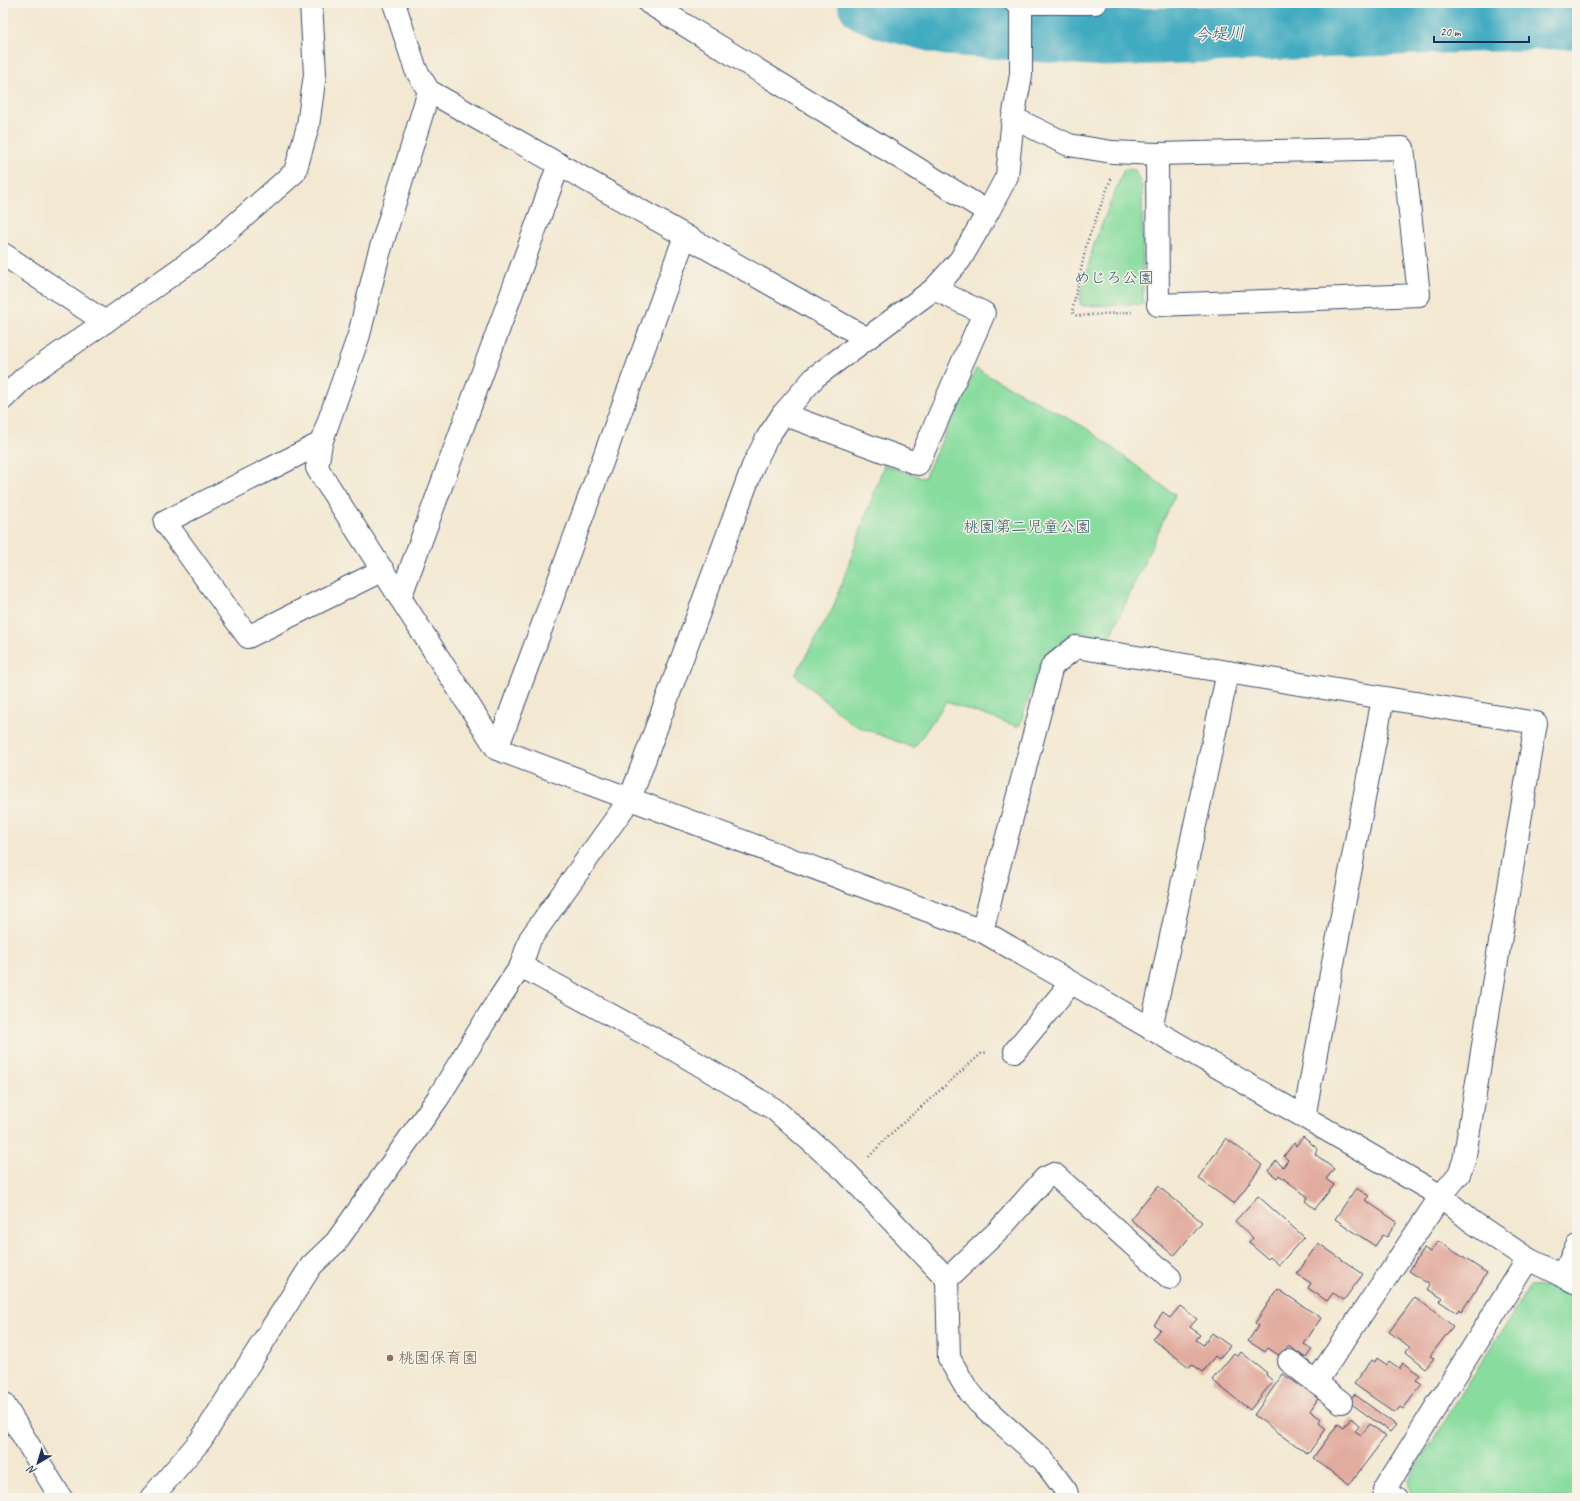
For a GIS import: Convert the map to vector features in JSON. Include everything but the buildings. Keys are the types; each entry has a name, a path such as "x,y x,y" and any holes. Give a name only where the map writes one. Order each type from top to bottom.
{"street":[{"path":"3,399 24,378 205,251 295,172 308,126 315,74 311,3"},
{"path":"394,3 416,70 429,91 866,338"},
{"path":"649,3 988,212"},
{"path":"151,1498 201,1440 311,1266 336,1242 438,1098 495,1005 521,966 530,939 630,799 754,466 767,438 783,414 815,377 934,289 960,260 988,212 1007,176 1013,118 1021,75 1022,26 1018,3 1095,3"},
{"path":"429,91 378,257 359,335 321,443 317,468 497,748 982,931 1441,1196 1471,1221 1528,1259 1570,1279 1577,1246"},
{"path":"1013,118 1069,145 1112,152 1157,154 1403,148 1419,294 1158,305 1157,154"},
{"path":"400,598 559,164"},
{"path":"497,748 685,236"},
{"path":"3,254 105,322"},
{"path":"783,414 918,464 984,314 934,289"},
{"path":"321,443 165,522 248,637 383,570"},
{"path":"982,931 1052,666 1076,647 1536,723 1464,1161 1459,1174 1441,1196 1316,1382"},
{"path":"1151,1029 1228,672"},
{"path":"1304,1117 1383,698"},
{"path":"521,966 673,1049 774,1109 846,1172 850,1178 947,1279 950,1358 965,1386 978,1402 1043,1460 1066,1491 1068,1498"},
{"path":"1017,1048 1071,982"},
{"path":"947,1279 999,1230 1045,1178 1054,1174 1170,1278"},
{"path":"1396,1498 1384,1490 1528,1259"},
{"path":"1289,1361 1341,1402"},
{"path":"3,1403 61,1498"}],"path":[{"path":"1111,178 1088,242 1072,312 1077,316 1152,311 1158,305"},
{"path":"850,1178 886,1138 981,1054 1009,1046 1017,1048"}],"green space":[{"name":"めじろ公園","path":"1124,169 1135,170 1142,186 1143,304 1083,306 1080,304 1080,299 1094,244"},
{"name":"桃園第二児童公園","path":"976,369 1086,428 1175,495 1110,637 1072,632 1041,662 1019,727 946,702 914,748 852,724 795,675 833,608 884,465 924,478"},
{"path":"1550,1286 1577,1299 1577,1498 1417,1498 1411,1494 1408,1479 1530,1287"}],"waterway":[{"name":"今堤川","path":"866,3 888,12 946,27 1105,38 1577,20"}],"place":[{"name":"桃園保育園","path":"390,1358"}]}
